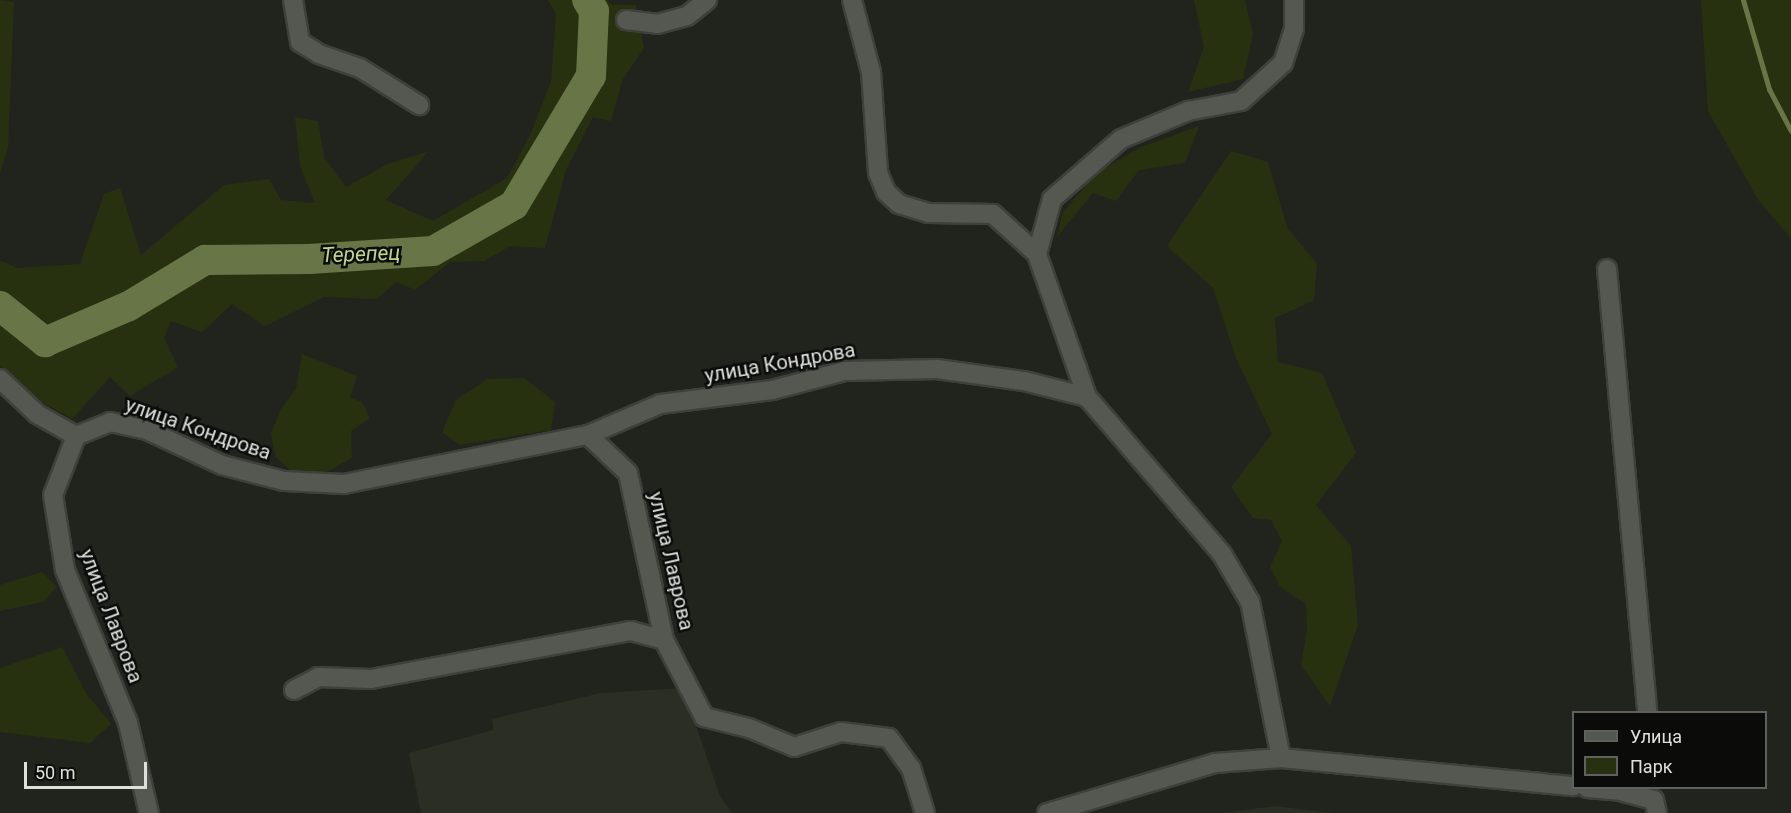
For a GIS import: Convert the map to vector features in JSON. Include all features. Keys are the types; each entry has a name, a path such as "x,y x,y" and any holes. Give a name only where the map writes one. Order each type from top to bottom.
{"street":[{"path":"293,0 300,42 319,54 360,68 419,105"},
{"path":"626,20 657,24 687,16 707,0"},
{"path":"852,0 872,72 878,173 886,192 899,204 929,213 993,214 1036,254 1087,397 1222,554 1250,602 1281,759"},
{"path":"1036,254 1052,199 1122,139 1188,111 1241,101 1283,63 1294,29 1294,0"},
{"path":"1607,269 1647,711"},
{"name":"улица Кондрова","path":"76,436 110,422 147,430 222,465 284,481 344,484 588,435 660,404 772,390 844,372 937,369 1024,381 1087,397"},
{"path":"0,379 37,414 76,436"},
{"name":"улица Лаврова","path":"588,435 628,473 664,640 704,717 749,728 794,747 842,732 889,738 911,768 925,813"},
{"name":"улица Лаврова","path":"76,436 53,495 65,570 128,723 149,813"},
{"path":"294,690 318,677 371,679 631,631 664,640"},
{"path":"1047,813 1215,763 1281,759 1572,786"},
{"path":"1598,789 1620,791 1655,800"}],"shaded area":[{"path":"683,688 720,796 732,813 421,813 409,753 493,730 492,719 601,693"},
{"path":"1275,806 1315,811 1333,813 1221,813"}],"green space":[{"path":"0,0 14,2 8,147 0,174"},
{"path":"548,0 608,0 611,4 636,5 644,48 623,79 611,121 593,117 566,170 545,248 510,246 484,261 450,262 415,290 397,282 376,299 324,297 265,326 232,304 202,332 171,321 164,338 178,367 130,396 110,377 72,419 31,396 0,365 0,260 17,268 80,264 104,194 120,188 141,255 224,185 269,179 281,200 315,203 300,166 295,117 318,121 324,157 346,187 388,164 429,151 386,200 433,221 507,178 531,133 551,81 556,14"},
{"path":"1194,0 1245,0 1253,34 1243,79 1188,92 1204,47"},
{"path":"1701,0 1791,0 1791,238 1759,201 1708,111"},
{"path":"1199,126 1185,163 1139,170 1116,201 1093,193 1057,237 1063,212 1097,173 1141,147"},
{"path":"1231,151 1268,162 1287,227 1317,264 1314,300 1275,318 1278,362 1322,373 1356,453 1316,505 1351,546 1358,625 1330,706 1301,665 1307,630 1306,604 1280,587 1270,567 1282,541 1271,520 1253,518 1231,487 1272,434 1236,358 1213,288 1167,246"},
{"path":"302,354 357,376 350,398 362,402 370,418 351,431 352,458 321,475 292,472 275,456 271,433 281,409 296,388"},
{"path":"524,378 555,402 551,430 460,445 442,432 456,400 488,379"},
{"path":"42,572 57,587 43,602 0,611 0,585"},
{"path":"62,647 86,693 111,724 90,743 0,732 0,668"}],"waterway":[{"name":"Терепец","path":"0,306 45,342 129,306 205,260 309,259 433,251 514,205 591,76 594,11 587,0"},
{"path":"1743,0 1769,89 1791,131"}]}
